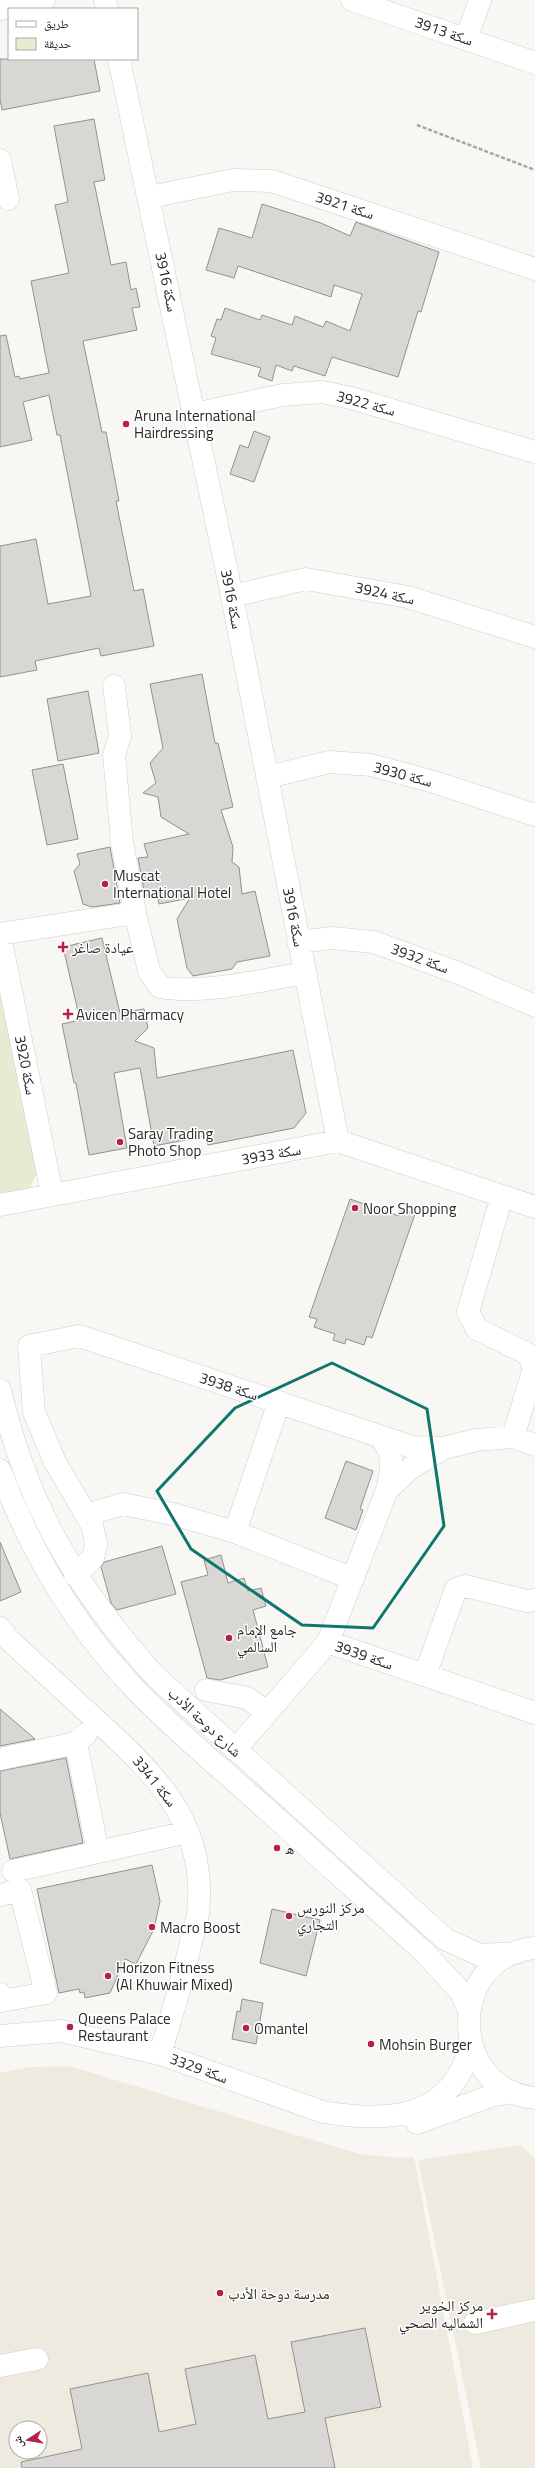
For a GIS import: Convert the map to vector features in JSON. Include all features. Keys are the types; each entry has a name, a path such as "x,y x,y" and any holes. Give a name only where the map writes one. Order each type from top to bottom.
{"street":[{"path":"0,9 44,0"},
{"name":"سكة 3913","path":"352,0 535,63"},
{"path":"466,39 480,0"},
{"name":"سكة 3916","path":"119,60 150,197 232,596 268,777 304,973 338,1141"},
{"path":"0,160 8,199"},
{"name":"سكة 3921","path":"150,197 233,180 272,181 535,269"},
{"name":"سكة 3922","path":"194,414 283,395 322,392 351,398 535,452"},
{"name":"سكة 3924","path":"232,596 306,579 408,597 535,637"},
{"path":"114,686 120,736 114,755 122,842 135,913 149,972 160,987 178,990 248,983 304,973"},
{"name":"سكة 3930","path":"268,777 329,762 372,765 434,782 535,815"},
{"path":"0,935 135,913"},
{"name":"سكة 3920","path":"0,935 52,1194"},
{"name":"سكة 3932","path":"298,942 332,938 374,942 461,974 535,1006"},
{"name":"سكة 3933","path":"0,1205 338,1141 535,1206"},
{"path":"502,1196 468,1312 476,1329 528,1354 534,1368 513,1437"},
{"name":"سكة 3938","path":"86,1515 55,1462 34,1412 29,1346 79,1336 412,1447 444,1448 476,1440 513,1437 535,1445"},
{"name":"شارع دوحة الأدب","path":"0,1390 9,1428 31,1488 75,1575 117,1634 154,1675 445,1940 480,1955 526,1950"},
{"path":"235,1532 279,1402"},
{"name":"سكة 3938","path":"328,1642 387,1490 393,1459 387,1444 379,1436"},
{"name":"سكة 3938","path":"387,1490 412,1467 444,1448"},
{"name":"شارع دوحة الأدب","path":"0,1470 13,1504 34,1548 84,1629 110,1661 173,1726 423,1951 460,1990 469,2010"},
{"path":"75,1575 93,1558 96,1544 92,1525 86,1515 123,1504 173,1514 235,1532 352,1579"},
{"path":"425,1675 456,1588 465,1586 527,1601 535,1600"},
{"name":"سكة 3341","path":"0,1628 8,1639 140,1759 166,1790 181,1813 194,1846 199,1876 198,1915 182,1982 160,2054"},
{"name":"سكة 3939","path":"235,1750 328,1642 535,1713"},
{"path":"206,1690 246,1698 267,1712"},
{"path":"0,1759 76,1743 99,1722"},
{"path":"76,1743 98,1852"},
{"path":"13,1872 188,1832"},
{"path":"0,1895 20,1890 46,1993 2,2001 0,1994"},
{"path":"526,1950 499,1962 485,1975 474,1992 469,2010 468,2027 471,2044 477,2059 486,2073 498,2084 513,2092 535,2098"},
{"name":"سكة 3329","path":"0,2036 61,2031 160,2054 323,2112 347,2116 392,2117 416,2112 437,2101 453,2084 467,2060 471,2044"},
{"name":"سكة 3329","path":"347,2116 369,2126 397,2128 428,2121 491,2096 513,2092"},
{"path":"474,2323 535,2310"},
{"path":"0,2366 37,2359"}],"path":[{"path":"417,126 535,170"}],"highlighted area":[{"path":"332,1363 427,1409 444,1526 373,1628 302,1625 191,1549 157,1491 235,1408"}],"shaded area":[{"name":"مدرسة دوحة الأدب","path":"69,2066 359,2154 401,2158 414,2157 473,2468 0,2468 0,2073 29,2067"},
{"name":"مركز الخوير الشماليه الصحي","path":"520,2145 535,2158 535,2468 481,2468 418,2160"}],"green space":[{"path":"0,991 37,1173 29,1190 0,1198"}],"building":[{"path":"0,59 94,60 100,91 2,110 0,98"},
{"path":"94,119 105,180 94,182 111,265 126,262 131,290 136,288 140,307 132,308 137,330 83,341 102,432 106,432 119,501 116,501 134,591 143,589 154,646 101,656 99,648 35,661 37,670 0,677 0,546 36,539 48,604 91,596 60,435 57,435 49,395 23,402 32,440 0,447 0,336 6,335 15,377 19,376 20,379 49,373 31,281 69,273 55,205 68,202 54,126"},
{"path":"262,204 321,223 350,236 356,222 439,252 421,312 418,311 398,377 332,357 325,376 294,366 292,371 276,365 272,381 258,376 261,368 211,354 216,338 211,336 217,319 221,320 225,308 260,320 262,315 292,325 295,316 323,327 326,321 350,331 362,294 334,285 331,297 238,266 234,278 206,270 219,228 252,238"},
{"path":"254,431 270,437 254,482 230,474 240,445 248,448"},
{"path":"202,674 215,743 218,743 233,807 221,810 233,847 232,862 239,867 242,894 255,891 270,956 237,962 232,969 193,976 187,968 177,919 190,898 159,904 157,893 145,896 138,858 148,857 144,844 189,834 161,817 158,797 143,793 156,783 150,763 163,748 150,684"},
{"path":"88,691 99,753 58,761 47,699"},
{"path":"63,764 78,839 47,845 32,770"},
{"path":"110,847 120,903 92,907 83,904 74,871 80,864 77,854"},
{"path":"102,938 120,1013 144,1009 148,1028 135,1041 154,1048 157,1078 293,1050 306,1113 294,1128 208,1145 206,1136 154,1146 140,1068 114,1073 127,1148 89,1155 76,1083 74,1083 62,1024 80,1020 63,947"},
{"path":"350,1199 399,1216 402,1209 415,1214 372,1338 367,1336 364,1345 346,1339 345,1344 333,1340 335,1334 314,1327 317,1319 309,1317"},
{"path":"346,1461 373,1471 360,1509 363,1510 356,1530 325,1518"},
{"path":"0,1542 21,1592 0,1601"},
{"path":"162,1546 176,1594 117,1610 111,1603 101,1567 104,1562"},
{"name":"جامع الإمام السالمي","path":"221,1555 228,1583 244,1578 248,1591 261,1588 266,1606 253,1610 268,1667 220,1680 207,1678 181,1582 208,1575 204,1560"},
{"path":"0,1709 35,1739 0,1746"},
{"path":"66,1758 83,1843 10,1859 0,1813 0,1771"},
{"path":"152,1865 160,1901 154,1929 136,1964 125,1959 110,1993 85,1998 84,1992 80,1993 79,1989 59,1993 37,1889"},
{"path":"272,1909 320,1920 306,1976 260,1963"},
{"name":"Omantel","path":"242,1999 263,2003 256,2044 232,2039 237,2011 240,2012"},
{"path":"365,2328 381,2407 325,2418 335,2468 22,2468 21,2462 30,2460 48,2460 48,2456 82,2449 70,2389 148,2373 159,2432 196,2424 185,2369 255,2355 268,2419 305,2412 291,2342"}],"place":[{"name":"Aruna International Hairdressing","path":"126,424"},
{"name":"Muscat International Hotel","path":"105,884"},
{"name":"عيادة صاغر","path":"63,947"},
{"name":"Avicen Pharmacy","path":"68,1014"},
{"name":"Saray Trading Photo Shop","path":"120,1142"},
{"name":"Noor Shopping","path":"355,1208"},
{"name":"جامع الإمام السالمي","path":"229,1638"},
{"name":"ه","path":"277,1848"},
{"name":"مركز النورس التجاري","path":"289,1916"},
{"name":"Macro Boost","path":"152,1927"},
{"name":"Horizon Fitness (Al Khuwair Mixed)","path":"108,1976"},
{"name":"Queens Palace Restaurant","path":"70,2027"},
{"name":"Omantel","path":"246,2028"},
{"name":"Mohsin Burger","path":"371,2044"},
{"name":"مدرسة دوحة الأدب","path":"220,2293"},
{"name":"مركز الخوير الشماليه الصحي","path":"492,2314"}]}
